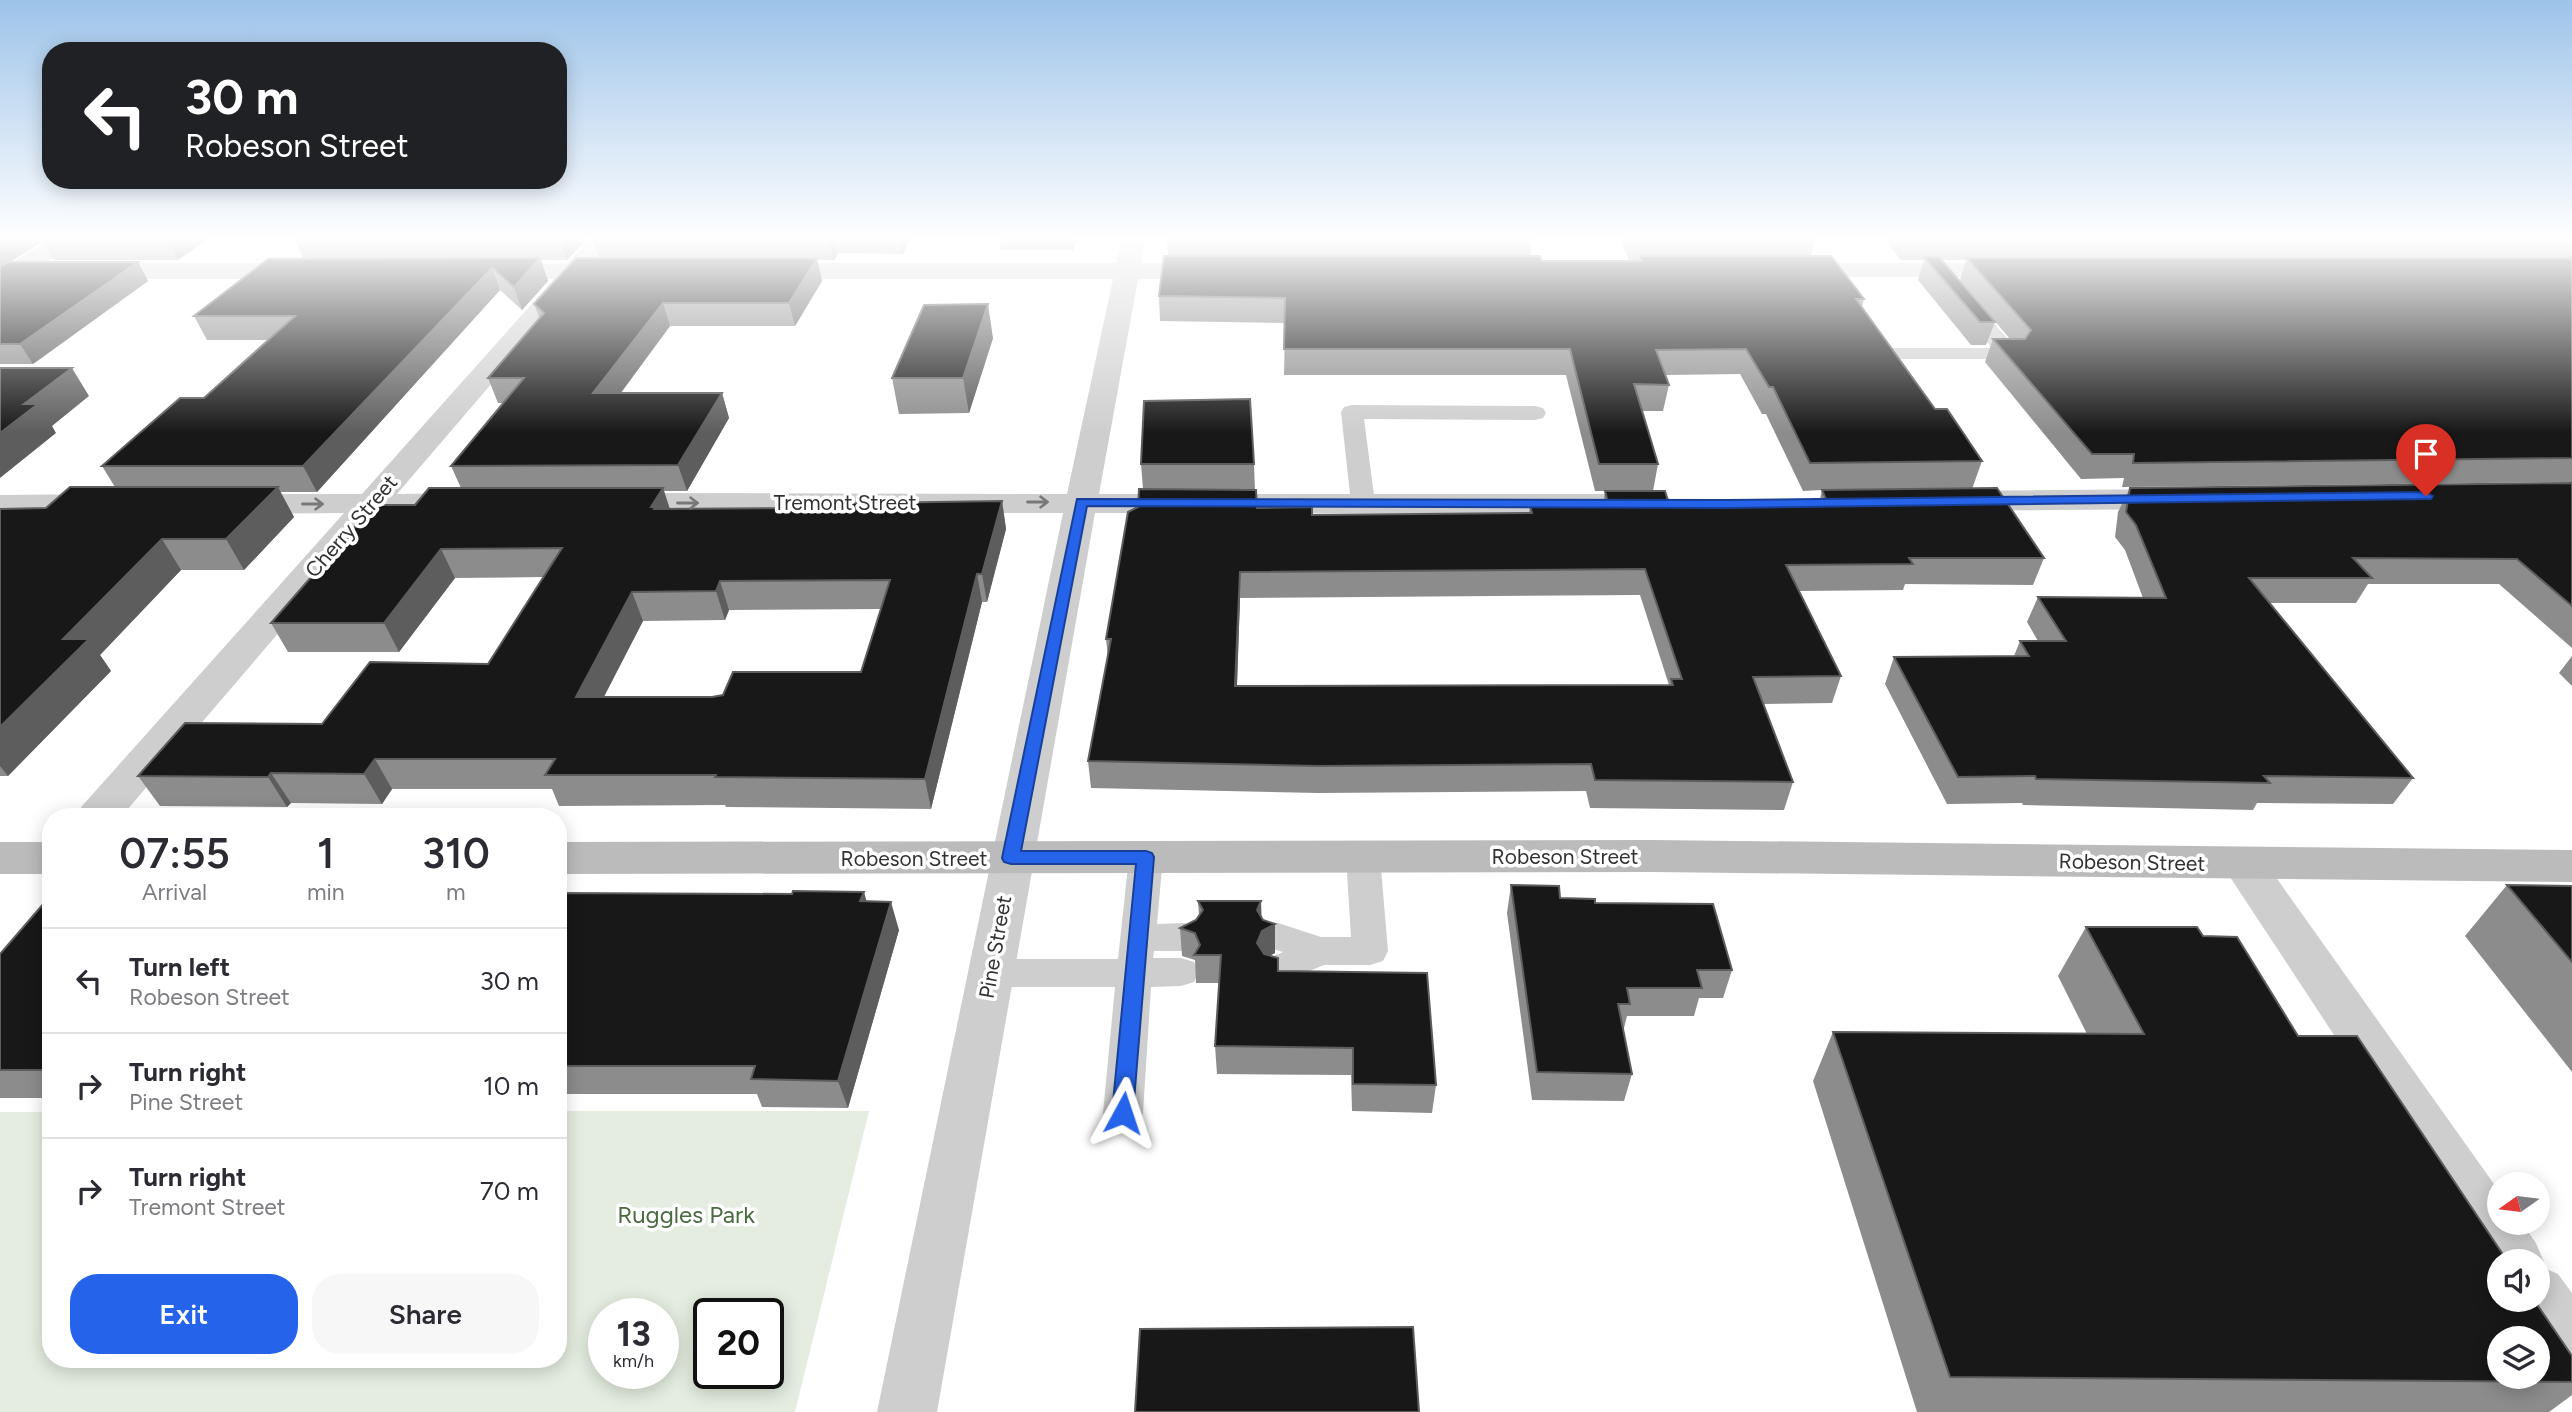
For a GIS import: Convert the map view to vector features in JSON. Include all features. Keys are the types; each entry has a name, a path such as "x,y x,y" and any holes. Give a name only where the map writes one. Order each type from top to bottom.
{"main road":[{"name":"Robeson Street","path":"567,858 1653,856 2572,866"},
{"path":"0,858 42,858"}],"street":[{"name":"Cherry Street","path":"105,808 547,302"},
{"name":"Pine Street","path":"907,1412 1011,858 1121,302"},
{"path":"1923,502 2203,498"},
{"path":"206,504 496,503"},
{"name":"Tremont Street","path":"580,503 1686,504"},
{"path":"0,505 137,504"},
{"path":"2243,863 2507,1249"},
{"path":"2550,1311 2572,1343"}],"lane":[{"path":"1891,355 2009,354 1964,302"},
{"path":"1363,503 1352,412 1535,413"},
{"path":"1123,1113 1146,857"},
{"path":"1278,954 1370,951 1363,857"},
{"path":"991,973 1136,956 1184,937"},
{"path":"1136,956 1181,972"}],"green space":[{"name":"Ruggles Park","path":"567,1111 869,1111 795,1412 0,1412 0,1112 42,1112 42,1368 567,1368"}],"building":[{"path":"0,302 81,302 20,344 0,344"},
{"path":"212,302 460,302 303,466 102,466 180,398 204,398 295,316 194,316"},
{"path":"790,302 663,303 593,393 722,393 678,465 451,466 524,378 488,378 544,313 534,304"},
{"path":"1285,302 1858,302 1935,409 1947,409 1982,461 1810,463 1773,387 1769,387 1746,349 1656,350 1669,385 1634,384 1658,464 1599,464 1570,349 1284,349"},
{"path":"1963,302 1978,302 1995,322 1980,322"},
{"path":"2006,302 2572,302 2572,458 2133,463 2134,454 2092,454 1993,339 2025,339 2031,330"},
{"path":"988,304 963,378 892,378 924,305"},
{"path":"0,368 72,368 24,404 38,404 0,433"},
{"path":"1250,399 1254,464 1141,464 1144,401"},
{"path":"2572,483 2572,606 2517,559 2353,558 2372,578 2249,578 2413,778 2264,776 2270,783 2036,779 2035,776 1958,777 1894,657 2029,656 2020,641 2066,641 2038,597 2166,598 2136,525 2126,512 2130,488"},
{"path":"70,487 278,487 226,539 162,539 63,639 89,639 0,727 0,509 46,508"},
{"path":"429,488 663,488 651,507 655,507 654,509 798,508 800,504 1002,501 982,574 977,574 925,779 545,775 555,759 375,759 364,774 271,773 268,777 138,776 185,723 322,724 370,662 488,664 562,548 441,549 384,623 271,623 374,505 415,505","holes":["890,580 861,672 733,672 723,695 712,697 576,697 632,592 716,591 720,581"]},
{"path":"1997,488 2044,558 1909,558 1913,564 1786,565 1841,676 1753,677 1793,782 1595,780 1591,764 1318,766 1088,761 1111,639 1106,639 1128,512 1138,507 1139,489 1256,490 1257,508 1312,507 1312,515 1532,513 1530,506 1609,506 1605,491 1665,491 1668,501 1710,503 1815,501 1814,499 1826,499 1822,490","holes":["1645,569 1682,679 1671,679 1673,685 1235,686 1240,572"]},
{"path":"1511,885 1559,886 1560,898 1595,899 1595,903 1713,904 1732,970 1697,970 1702,988 1627,988 1630,1004 1618,1004 1632,1074 1537,1072"},
{"path":"2507,885 2572,886 2572,962"},
{"path":"793,891 864,892 860,901 891,902 838,1081 751,1079 755,1066 567,1066 567,893 792,894"},
{"path":"1198,901 1261,901 1257,910 1263,920 1275,924 1262,931 1257,943 1264,954 1278,958 1278,971 1427,973 1436,1085 1353,1084 1353,1048 1215,1046 1221,955 1194,955 1200,945 1195,933 1180,928 1196,920 1203,910"},
{"path":"42,905 42,1070 0,1070 0,954"},
{"path":"2086,927 2197,927 2203,936 2237,937 2298,1036 2357,1036 2487,1231 2487,1236 2491,1236 2499,1249 2487,1249 2487,1312 2542,1312 2572,1356 2572,1382 2550,1382 2550,1326 2487,1326 2487,1381 1950,1377 1833,1032 2144,1034"},
{"path":"1413,1327 1419,1412 1135,1412 1140,1329"}],"route":[{"path":"1123,1113 1146,857 1011,858 1082,502 1727,504 2426,496"}]}
